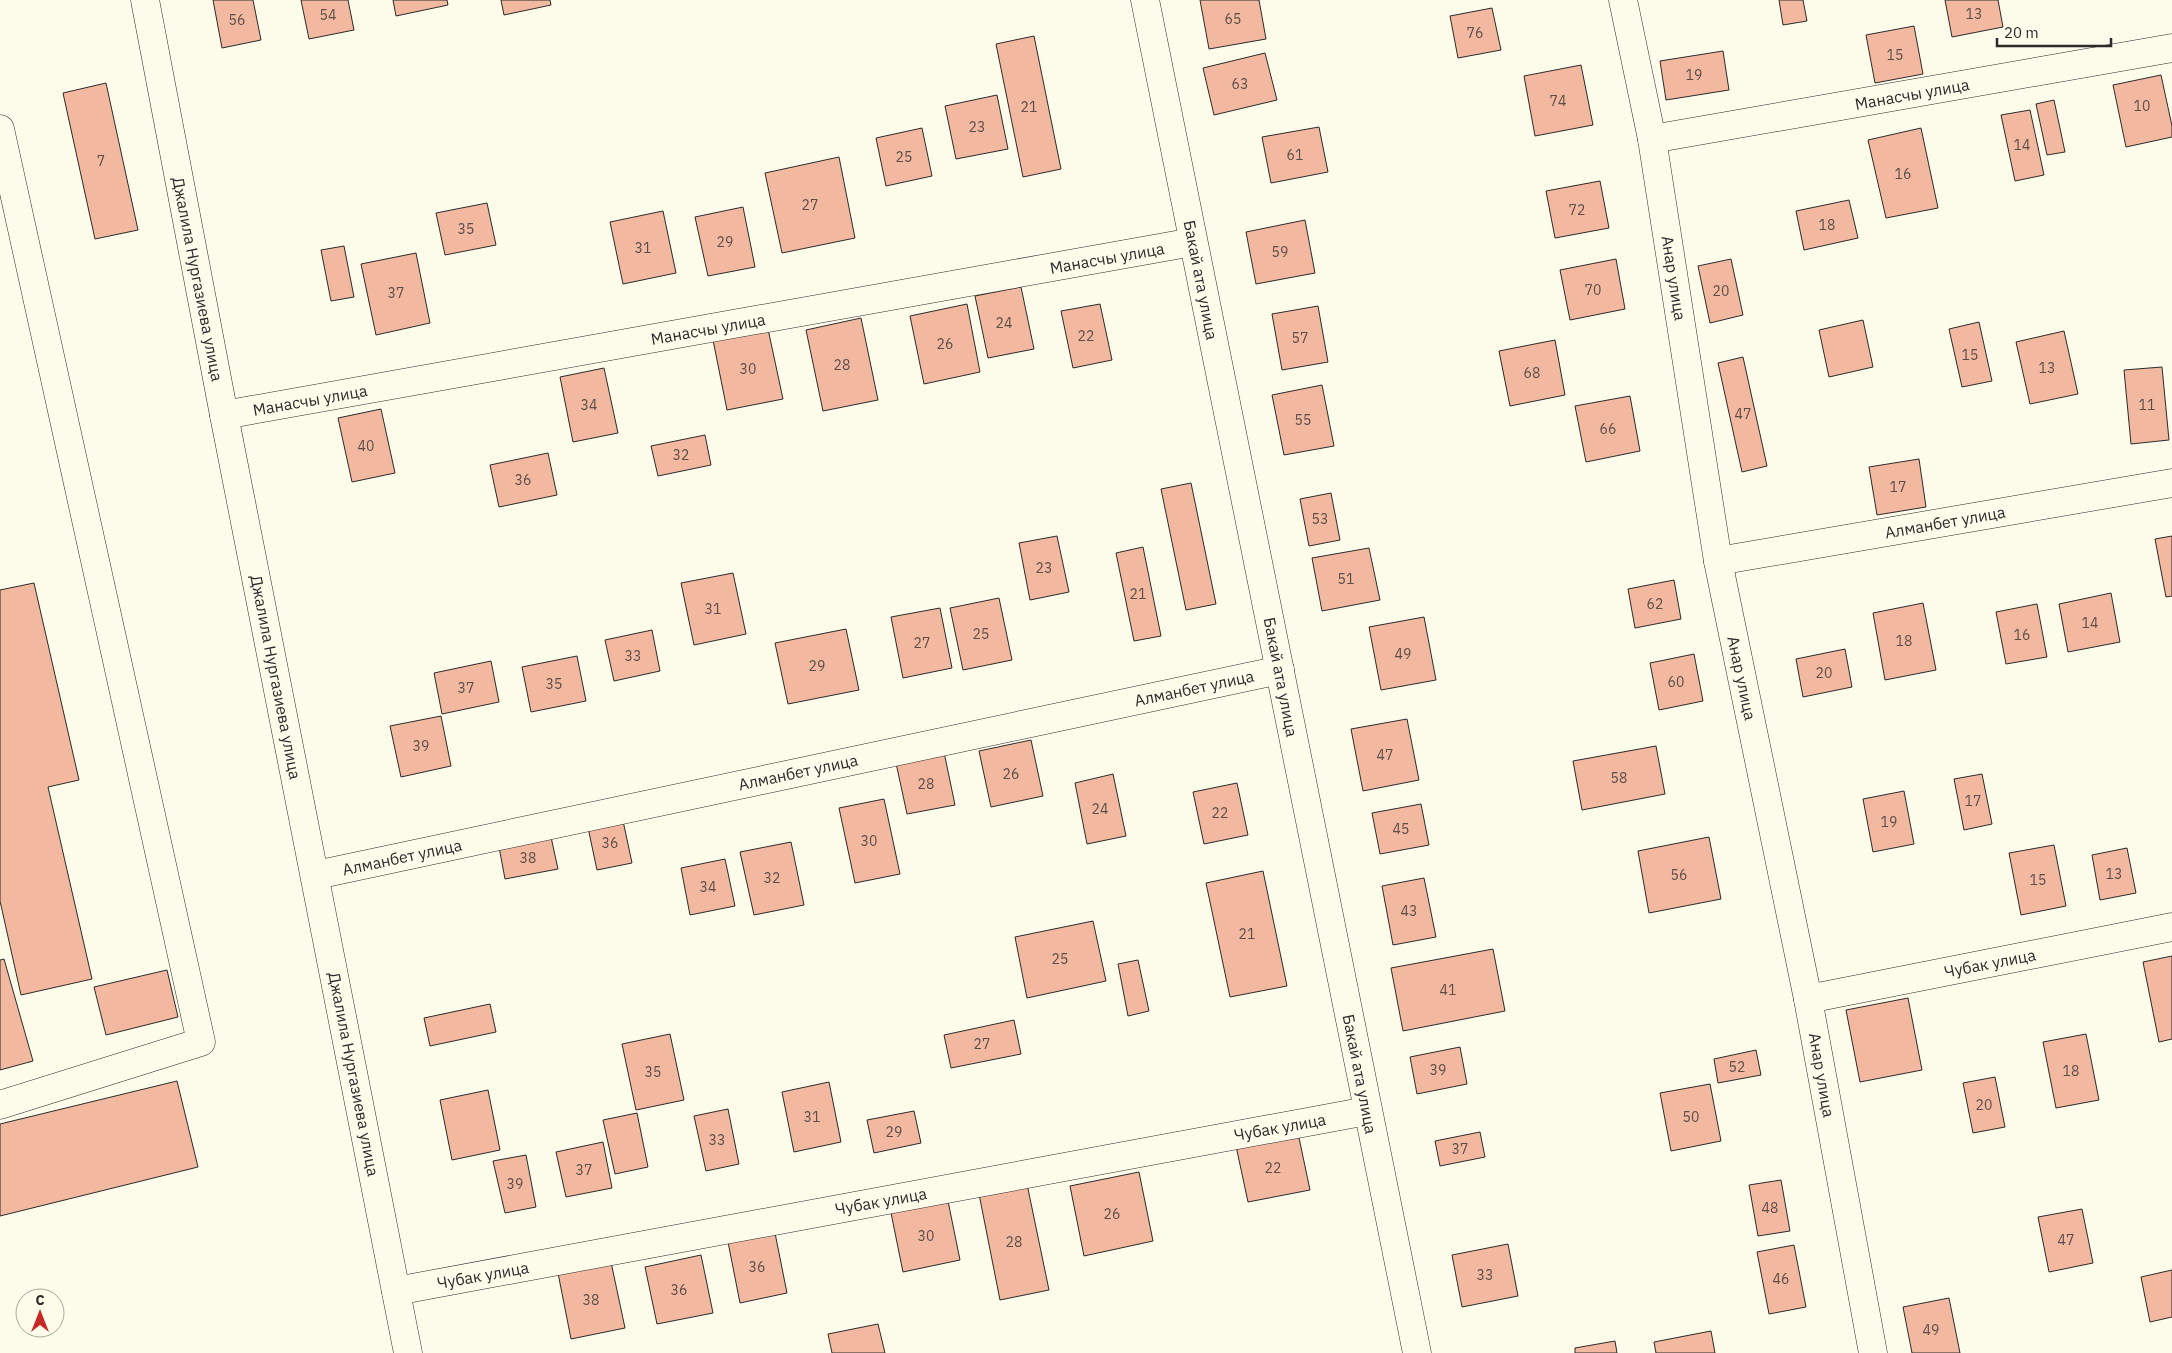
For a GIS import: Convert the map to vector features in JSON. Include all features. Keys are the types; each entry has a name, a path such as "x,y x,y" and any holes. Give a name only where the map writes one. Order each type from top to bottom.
{"street":[{"name":"Джалила Нургазиева улица","path":"145,0 224,415 316,875 408,1353"},
{"name":"Бакай ата улица","path":"1145,0 1417,1353"},
{"name":"Анар улица","path":"1623,0 1652,139 1718,561 1808,999 1873,1353"},
{"name":"Манасчы улица","path":"1652,139 2172,48"},
{"path":"0,129 201,1042 0,1105"},
{"name":"Манасчы улица","path":"224,415 1193,242"},
{"name":"Алманбет улица","path":"1718,561 2172,483"},
{"name":"Алманбет улица","path":"316,875 1280,670"},
{"name":"Чубак улица","path":"1808,999 2172,928"},
{"name":"Чубак улица","path":"396,1291 1367,1111"}],"building":[{"path":"213,0 253,0 261,40 222,48"},
{"path":"301,0 348,0 354,30 309,39"},
{"path":"393,0 447,0 448,5 396,16"},
{"path":"501,0 550,0 551,5 504,15"},
{"path":"1200,0 1259,0 1266,39 1209,49"},
{"path":"1779,0 1803,0 1807,21 1783,25"},
{"path":"1945,0 1998,0 2003,27 1952,37"},
{"path":"1492,8 1501,50 1458,58 1450,16"},
{"path":"1914,26 1923,74 1875,83 1866,35"},
{"path":"1034,36 1061,169 1023,177 996,44"},
{"path":"1723,51 1729,90 1666,100 1660,61"},
{"path":"1265,53 1277,100 1214,115 1203,68"},
{"path":"1581,65 1593,125 1535,136 1524,76"},
{"path":"2161,75 2172,126 2172,137 2126,147 2113,85"},
{"path":"106,83 138,230 95,239 63,93"},
{"path":"997,95 1008,149 956,159 945,106"},
{"path":"2054,100 2065,152 2047,155 2036,104"},
{"path":"2030,110 2044,175 2015,181 2001,115"},
{"path":"1319,127 1328,172 1271,183 1262,137"},
{"path":"922,128 932,176 886,186 876,138"},
{"path":"1921,128 1938,208 1886,218 1868,140"},
{"path":"839,157 855,238 782,253 765,173"},
{"path":"1600,181 1609,228 1555,238 1546,191"},
{"path":"1849,200 1858,238 1804,250 1796,211"},
{"path":"487,203 496,245 445,255 436,213"},
{"path":"743,207 755,267 708,276 695,217"},
{"path":"663,211 676,273 623,284 610,222"},
{"path":"1305,220 1315,273 1256,284 1246,232"},
{"path":"344,246 354,297 331,301 321,250"},
{"path":"416,253 430,323 376,335 361,264"},
{"path":"1616,259 1625,309 1570,320 1560,270"},
{"path":"1731,259 1743,315 1710,323 1698,266"},
{"path":"1021,287 1034,349 988,358 975,296"},
{"path":"967,304 980,372 924,384 910,316"},
{"path":"1100,304 1112,360 1073,368 1061,311"},
{"path":"1318,306 1328,362 1282,370 1272,314"},
{"path":"861,318 878,400 823,411 806,330"},
{"path":"1863,320 1873,367 1829,377 1819,330"},
{"path":"1979,322 1992,381 1962,387 1949,329"},
{"path":"768,329 783,399 727,410 713,340"},
{"path":"2064,331 2078,394 2030,404 2016,342"},
{"path":"1555,340 1565,395 1510,406 1499,351"},
{"path":"1743,357 1767,466 1742,472 1718,363"},
{"path":"2162,367 2169,440 2131,444 2124,370"},
{"path":"604,368 618,433 573,442 560,377"},
{"path":"1322,385 1334,446 1284,455 1272,395"},
{"path":"1630,396 1640,451 1586,462 1575,406"},
{"path":"381,409 395,473 352,482 338,418"},
{"path":"705,435 711,465 658,476 651,446"},
{"path":"548,453 557,495 499,507 490,465"},
{"path":"1919,459 1926,507 1877,515 1869,467"},
{"path":"1191,483 1216,604 1186,610 1161,489"},
{"path":"1331,493 1340,540 1309,546 1300,499"},
{"path":"1057,536 1069,592 1030,600 1019,543"},
{"path":"2172,536 2172,596 2166,597 2155,539"},
{"path":"1143,547 1161,636 1134,641 1116,553"},
{"path":"1369,548 1380,600 1322,611 1312,558"},
{"path":"733,573 746,634 694,645 681,583"},
{"path":"1674,580 1681,619 1635,628 1628,589"},
{"path":"34,583 79,780 48,787 92,979 21,995 0,901 0,590"},
{"path":"2111,593 2120,642 2068,652 2059,604"},
{"path":"999,598 1012,660 963,670 950,608"},
{"path":"1923,603 1936,670 1885,680 1873,613"},
{"path":"2037,604 2047,657 2006,664 1996,612"},
{"path":"940,608 952,668 903,678 891,617"},
{"path":"1424,617 1436,680 1381,690 1369,627"},
{"path":"846,629 859,690 788,704 775,643"},
{"path":"652,630 660,671 614,681 605,640"},
{"path":"1845,649 1852,687 1803,697 1796,659"},
{"path":"1694,654 1703,701 1659,710 1650,663"},
{"path":"577,656 586,701 531,712 522,667"},
{"path":"491,661 499,702 442,714 434,673"},
{"path":"441,716 451,766 401,777 390,726"},
{"path":"1407,719 1419,780 1363,791 1351,729"},
{"path":"1031,740 1043,796 991,807 979,751"},
{"path":"1656,746 1665,794 1582,810 1573,761"},
{"path":"944,752 955,805 907,814 896,763"},
{"path":"1113,774 1126,836 1087,844 1075,783"},
{"path":"1982,774 1992,824 1964,830 1954,779"},
{"path":"1237,783 1248,835 1204,844 1193,792"},
{"path":"1904,791 1914,844 1873,852 1863,799"},
{"path":"884,799 900,874 855,883 839,808"},
{"path":"1421,804 1429,845 1380,854 1372,813"},
{"path":"622,816 632,863 597,870 587,823"},
{"path":"551,837 558,869 505,879 499,847"},
{"path":"1709,837 1721,899 1649,913 1638,851"},
{"path":"791,842 804,905 754,915 740,852"},
{"path":"2054,845 2066,906 2021,915 2009,853"},
{"path":"2127,848 2136,893 2100,900 2092,855"},
{"path":"725,859 735,906 690,915 681,868"},
{"path":"1263,871 1287,986 1230,997 1206,883"},
{"path":"1424,878 1436,937 1393,945 1382,886"},
{"path":"1093,921 1106,981 1027,998 1015,937"},
{"path":"1493,949 1505,1011 1403,1031 1391,968"},
{"path":"2172,956 2172,1039 2159,1042 2143,962"},
{"path":"4,959 33,1061 0,1070 0,960"},
{"path":"1138,960 1149,1011 1128,1016 1118,964"},
{"path":"167,970 178,1017 106,1035 94,987"},
{"path":"1908,998 1922,1070 1860,1082 1846,1010"},
{"path":"490,1004 496,1032 430,1046 424,1018"},
{"path":"1014,1020 1021,1054 951,1068 944,1035"},
{"path":"670,1034 684,1100 636,1110 622,1044"},
{"path":"2086,1034 2099,1100 2056,1108 2043,1042"},
{"path":"1460,1047 1467,1084 1417,1094 1410,1057"},
{"path":"1756,1050 1761,1075 1718,1083 1714,1059"},
{"path":"1995,1077 2005,1127 1973,1133 1963,1083"},
{"path":"177,1081 198,1167 0,1216 0,1124"},
{"path":"829,1082 841,1142 794,1152 782,1092"},
{"path":"1710,1084 1721,1141 1671,1151 1660,1093"},
{"path":"488,1090 500,1150 452,1160 440,1100"},
{"path":"728,1109 739,1164 706,1171 694,1116"},
{"path":"914,1111 921,1143 874,1153 867,1120"},
{"path":"637,1113 648,1167 615,1174 603,1120"},
{"path":"1480,1132 1485,1157 1440,1166 1435,1141"},
{"path":"1298,1133 1310,1190 1248,1202 1236,1146"},
{"path":"603,1142 612,1188 566,1197 556,1152"},
{"path":"526,1155 536,1207 505,1213 493,1161"},
{"path":"1139,1172 1153,1241 1084,1256 1070,1186"},
{"path":"1781,1180 1790,1231 1758,1236 1749,1185"},
{"path":"1027,1184 1049,1290 1000,1300 979,1194"},
{"path":"948,1201 960,1260 903,1272 891,1213"},
{"path":"2082,1209 2093,1263 2049,1272 2038,1217"},
{"path":"775,1233 787,1293 740,1303 728,1242"},
{"path":"1508,1244 1518,1296 1462,1307 1452,1255"},
{"path":"1794,1245 1806,1307 1769,1314 1757,1252"},
{"path":"701,1255 713,1313 657,1324 645,1267"},
{"path":"611,1262 625,1328 571,1339 558,1273"},
{"path":"2172,1270 2172,1317 2150,1322 2141,1277"},
{"path":"1949,1298 1960,1353 1912,1353 1903,1307"},
{"path":"878,1324 885,1353 832,1353 828,1334"},
{"path":"1711,1331 1715,1353 1656,1353 1654,1342"},
{"path":"1615,1341 1617,1353 1575,1353 1575,1348"}]}
